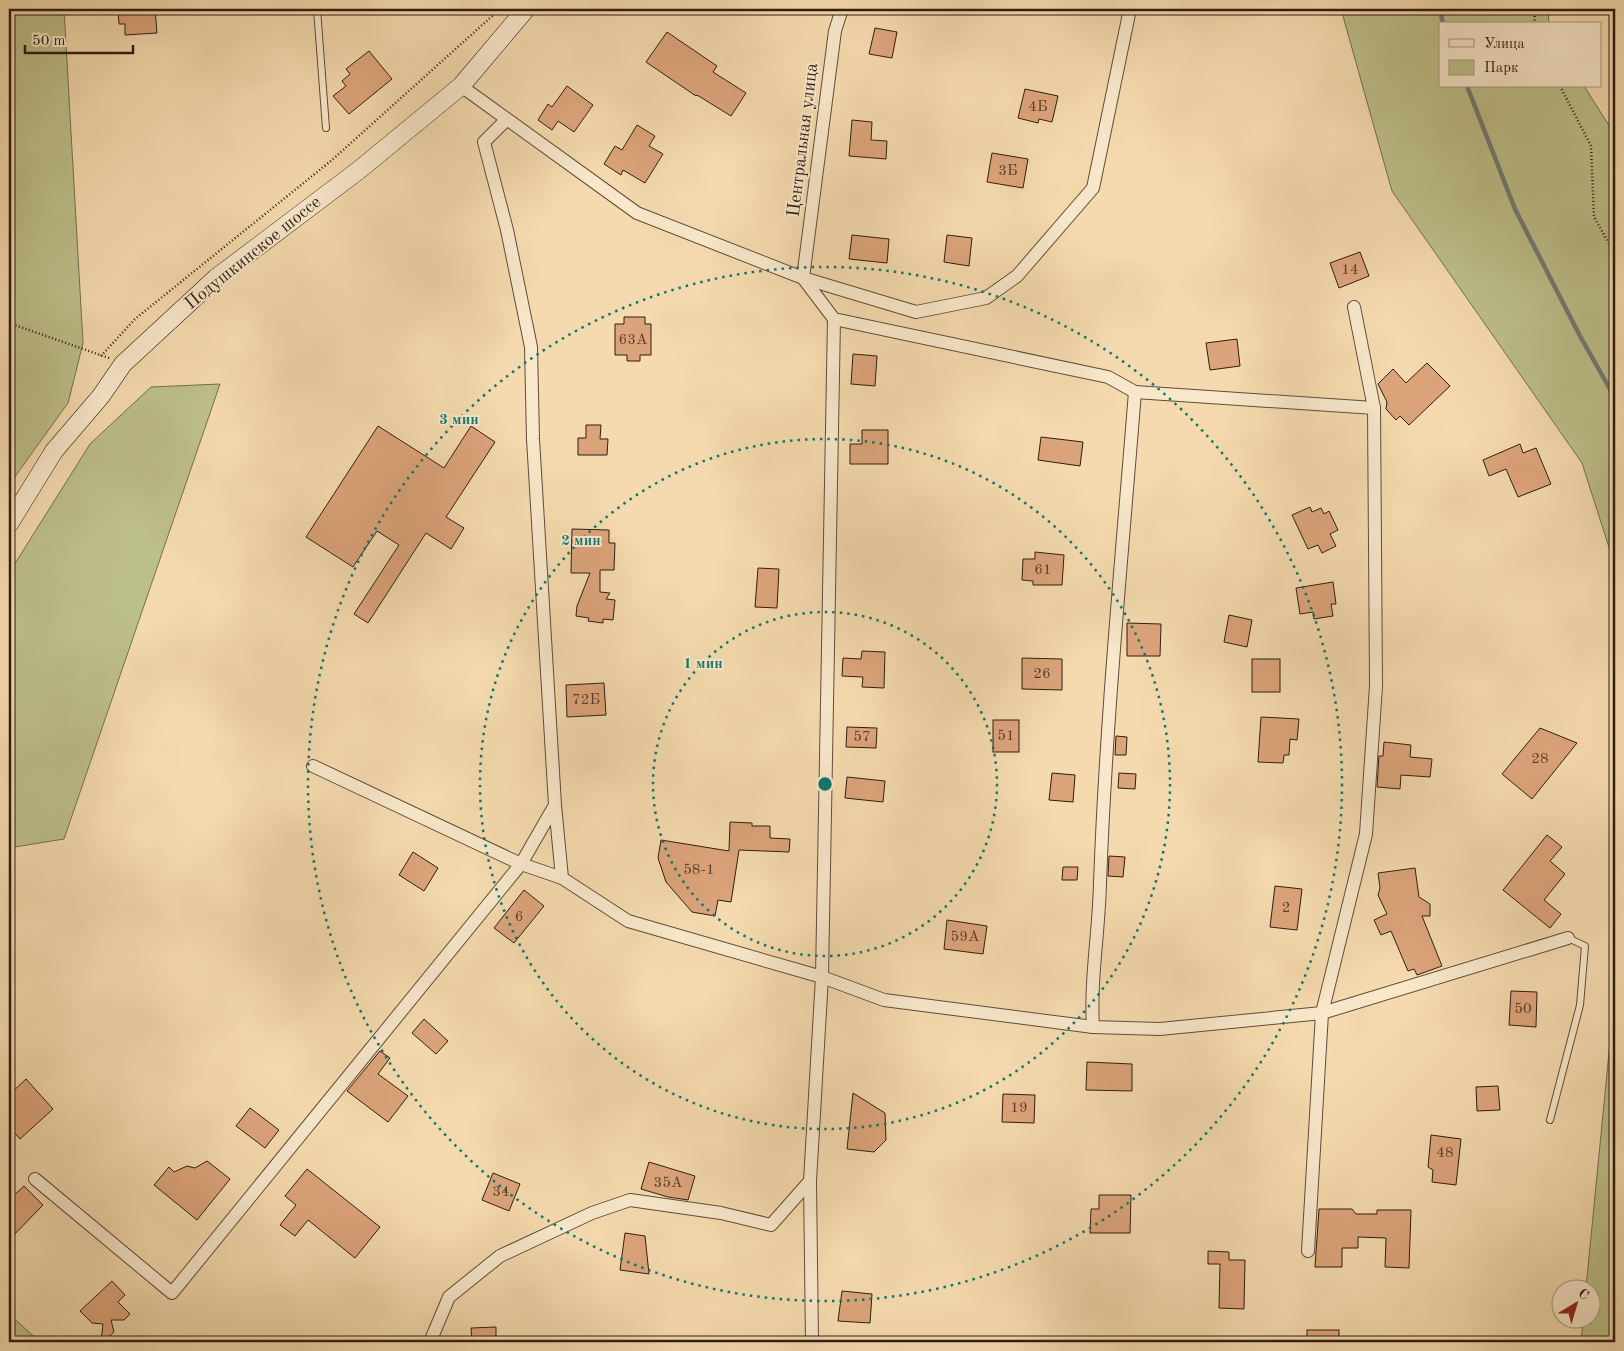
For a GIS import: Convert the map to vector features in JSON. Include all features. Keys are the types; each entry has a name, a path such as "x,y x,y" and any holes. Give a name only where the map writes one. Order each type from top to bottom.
{"main road":[{"name":"Подушкинское шоссе","path":"9,524 54,451 101,396 123,364 216,278 359,170 460,86 526,9"}],"street":[{"name":"Центральная улица","path":"803,278 835,31 842,9"},
{"path":"460,86 637,213 803,278 916,312 986,298 1017,276 1093,188 1130,9"},
{"path":"506,120 484,142 507,230 531,347 533,439 555,805 562,878"},
{"path":"803,278 834,319 822,977 810,1181 812,1342"},
{"path":"1308,1251 1322,1013 1366,834 1376,686 1374,408 1354,307"},
{"path":"834,319 1108,377 1135,392 1374,408"},
{"path":"1093,1027 1091,1003 1099,920 1104,779 1135,392"},
{"path":"312,766 521,864 562,878 628,921 822,977 884,1000 1093,1027 1160,1029 1322,1013 1568,938"},
{"path":"35,1178 172,1293 521,864 555,805"},
{"path":"430,1342 448,1297 500,1256 592,1214 630,1200 721,1213 771,1225 810,1181"}],"lane":[{"path":"317,9 326,128"},
{"path":"1550,1120 1580,1005 1585,946 1568,938"}],"path":[{"path":"101,356 135,319 332,160 500,9"},
{"path":"1534,9 1535,22"},
{"path":"1561,88 1591,146 1594,217 1615,254"},
{"path":"9,323 123,364"}],"green space":[{"path":"9,9 64,9 83,343 68,403 9,485"},
{"path":"1341,9 1548,9 1549,22 1439,22 1439,88 1585,88 1615,135 1615,566 1582,463 1392,191"},
{"path":"220,384 64,839 9,848 9,573 90,444 151,387"},
{"path":"1615,991 1615,1342 1581,1342 1582,1328 1602,1328 1602,1278 1587,1278"},
{"path":"9,1314 40,1342 9,1342"}],"building":[{"path":"118,9 155,9 157,33 125,35 125,24 119,24"},
{"path":"875,28 897,32 892,58 869,54"},
{"path":"667,32 717,66 713,72 746,93 731,116 696,96 646,62"},
{"path":"369,51 392,79 349,114 333,96 346,86 342,81 350,74 346,69"},
{"path":"567,86 593,105 574,132 558,121 552,130 538,120 548,104 552,107"},
{"path":"1025,89 1058,96 1052,122 1039,119 1038,123 1018,118"},
{"path":"852,120 872,122 871,140 887,141 886,159 849,156"},
{"path":"637,125 655,136 649,146 663,154 645,183 623,170 621,175 604,164 615,146 622,150"},
{"path":"992,153 1028,159 1023,188 987,182"},
{"path":"852,235 889,239 887,263 849,259"},
{"path":"947,235 972,238 969,266 944,262"},
{"path":"1360,252 1369,276 1339,288 1330,263"},
{"path":"624,317 645,317 645,324 651,324 651,355 640,355 640,361 627,361 627,355 615,355 615,324 624,324"},
{"path":"1237,339 1240,366 1210,370 1206,343"},
{"path":"853,354 877,356 875,386 851,384"},
{"path":"1427,363 1450,386 1409,425 1400,416 1396,420 1386,409 1387,402 1378,384 1393,369 1406,383"},
{"path":"586,425 601,425 600,439 608,439 607,455 578,455 578,438 586,438"},
{"path":"378,426 444,468 471,426 495,442 446,517 464,528 451,549 426,533 368,623 354,614 399,545 377,531 353,567 306,537"},
{"path":"862,430 888,430 888,464 850,464 850,444 862,444"},
{"path":"1041,437 1083,442 1080,466 1038,460"},
{"path":"1520,444 1523,453 1536,448 1551,484 1518,497 1506,469 1489,476 1483,460"},
{"path":"1310,507 1312,512 1321,508 1324,514 1329,511 1338,530 1330,534 1336,546 1322,553 1318,545 1308,549 1292,515"},
{"path":"572,529 609,530 609,543 615,543 614,570 600,570 600,592 610,593 606,599 615,600 613,620 603,619 603,623 588,621 589,618 576,616 577,606 590,573 571,573"},
{"path":"1035,552 1064,555 1062,585 1033,585 1033,581 1022,580 1023,559 1035,559"},
{"path":"758,568 779,569 777,608 755,607"},
{"path":"1333,582 1336,604 1331,604 1333,616 1314,619 1313,612 1300,614 1296,588"},
{"path":"1229,615 1252,620 1247,647 1224,642"},
{"path":"1127,623 1161,624 1160,656 1127,656"},
{"path":"862,651 885,652 884,688 862,687 863,677 842,676 843,658 861,659"},
{"path":"1022,658 1062,659 1062,690 1022,689"},
{"path":"1252,659 1280,659 1280,692 1252,692"},
{"path":"604,683 606,715 567,717 566,685"},
{"path":"1261,717 1299,719 1297,740 1290,739 1289,755 1284,755 1283,763 1258,762"},
{"path":"993,720 1019,720 1019,752 993,752"},
{"path":"847,727 877,728 876,748 846,747"},
{"path":"1540,728 1577,743 1532,799 1502,774"},
{"path":"1116,736 1127,737 1126,755 1115,755"},
{"path":"1384,742 1411,745 1410,757 1432,759 1430,777 1401,775 1400,789 1377,787 1379,756 1383,756"},
{"path":"1052,773 1075,775 1073,802 1049,800"},
{"path":"1119,773 1136,774 1135,789 1118,788"},
{"path":"847,777 885,781 883,802 845,798"},
{"path":"730,822 752,823 752,826 770,826 770,838 790,839 789,852 739,850 731,902 718,900 715,916 692,912 666,882 658,858 661,840 729,851"},
{"path":"1547,835 1562,847 1550,861 1565,874 1544,900 1561,914 1550,928 1503,890"},
{"path":"413,852 438,868 424,891 399,875"},
{"path":"1109,856 1125,857 1123,877 1108,876"},
{"path":"1063,867 1078,867 1077,880 1062,880"},
{"path":"1415,868 1419,897 1430,904 1430,916 1422,916 1442,966 1417,975 1414,969 1408,971 1391,931 1381,935 1374,920 1387,914 1378,895 1380,888 1378,873"},
{"path":"1275,886 1302,889 1297,930 1270,927"},
{"path":"524,890 544,906 514,943 494,928"},
{"path":"947,920 987,926 983,954 944,949"},
{"path":"1511,991 1537,992 1536,1027 1509,1025"},
{"path":"424,1019 448,1041 436,1054 412,1033"},
{"path":"380,1051 390,1058 378,1074 408,1096 388,1122 347,1091"},
{"path":"1087,1062 1132,1064 1132,1091 1086,1090"},
{"path":"26,1079 53,1109 20,1139 9,1126 9,1095"},
{"path":"1498,1086 1500,1110 1477,1111 1476,1087"},
{"path":"853,1093 885,1113 886,1140 874,1152 847,1149"},
{"path":"1003,1094 1035,1095 1034,1123 1002,1122"},
{"path":"250,1108 279,1130 265,1148 236,1126"},
{"path":"1431,1135 1461,1139 1456,1185 1432,1182 1433,1170 1428,1167"},
{"path":"207,1161 230,1179 197,1220 154,1185 169,1167 174,1172 187,1166 195,1168"},
{"path":"649,1162 695,1176 688,1200 668,1197 641,1189"},
{"path":"307,1169 380,1227 355,1258 308,1220 295,1236 280,1225 296,1205 285,1196"},
{"path":"493,1173 520,1184 509,1211 482,1200"},
{"path":"24,1186 43,1205 9,1240 9,1200"},
{"path":"1099,1195 1131,1195 1130,1233 1090,1233 1091,1209 1099,1209"},
{"path":"1319,1209 1352,1209 1356,1214 1377,1214 1377,1210 1411,1210 1409,1268 1385,1267 1386,1238 1358,1237 1358,1248 1342,1248 1342,1267 1315,1267"},
{"path":"625,1233 645,1236 649,1274 620,1270"},
{"path":"1208,1251 1229,1252 1229,1260 1245,1260 1244,1309 1219,1308 1220,1264 1208,1264"},
{"path":"112,1281 125,1295 118,1302 130,1314 124,1320 111,1320 114,1332 104,1342 101,1342 103,1324 92,1323 80,1311"},
{"path":"842,1291 872,1294 870,1323 838,1321"},
{"path":"496,1327 496,1342 472,1342 471,1328"},
{"path":"1307,1330 1339,1330 1339,1342 1307,1342"}],"waterway":[{"path":"1440,9 1443,22"},
{"path":"1468,88 1515,209 1580,336 1615,398"}]}
